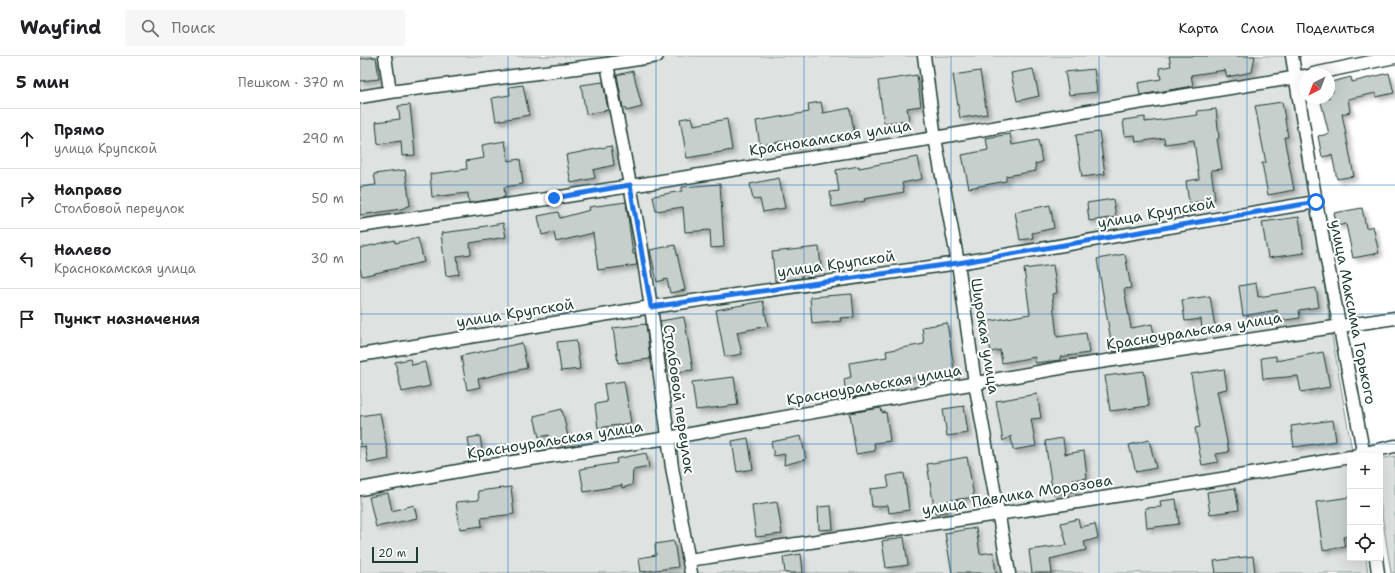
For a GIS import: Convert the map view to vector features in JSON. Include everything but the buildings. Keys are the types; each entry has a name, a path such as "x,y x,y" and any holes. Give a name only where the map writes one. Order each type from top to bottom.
{"street":[{"path":"385,56 390,92"},
{"path":"360,98 390,92 607,64 657,56"},
{"name":"Широкая улица","path":"924,56 935,138 958,263 975,383 1009,573"},
{"name":"улица Максима Горького","path":"1292,56 1299,74"},
{"path":"1335,69 1395,57"},
{"name":"Столбовой переулок","path":"607,64 651,307 672,467 691,573"},
{"name":"Краснокамская улица","path":"360,226 554,198 935,138 1094,110 1299,77"},
{"name":"улица Максима Горького","path":"1303,104 1316,202 1339,325 1357,453"},
{"name":"улица Крупской","path":"360,355 651,307 958,263 1316,202"},
{"name":"Красноуральская улица","path":"360,490 480,467 668,438 1066,367 1339,325 1395,318"},
{"name":"улица Павлика Морозова","path":"1368,453 1395,446"},
{"name":"улица Павлика Морозова","path":"689,560 999,515 1347,458"},
{"path":"1376,561 1378,573"}],"shaded area":[{"path":"360,56 1301,56 1292,71 1332,336 1352,453 1347,453 1347,561 1366,561 1368,573 360,573"},
{"path":"1395,456 1395,573 1391,573 1383,521 1383,458"}],"route":[{"path":"554,198 630,185 651,307 958,263 1316,202"}]}
